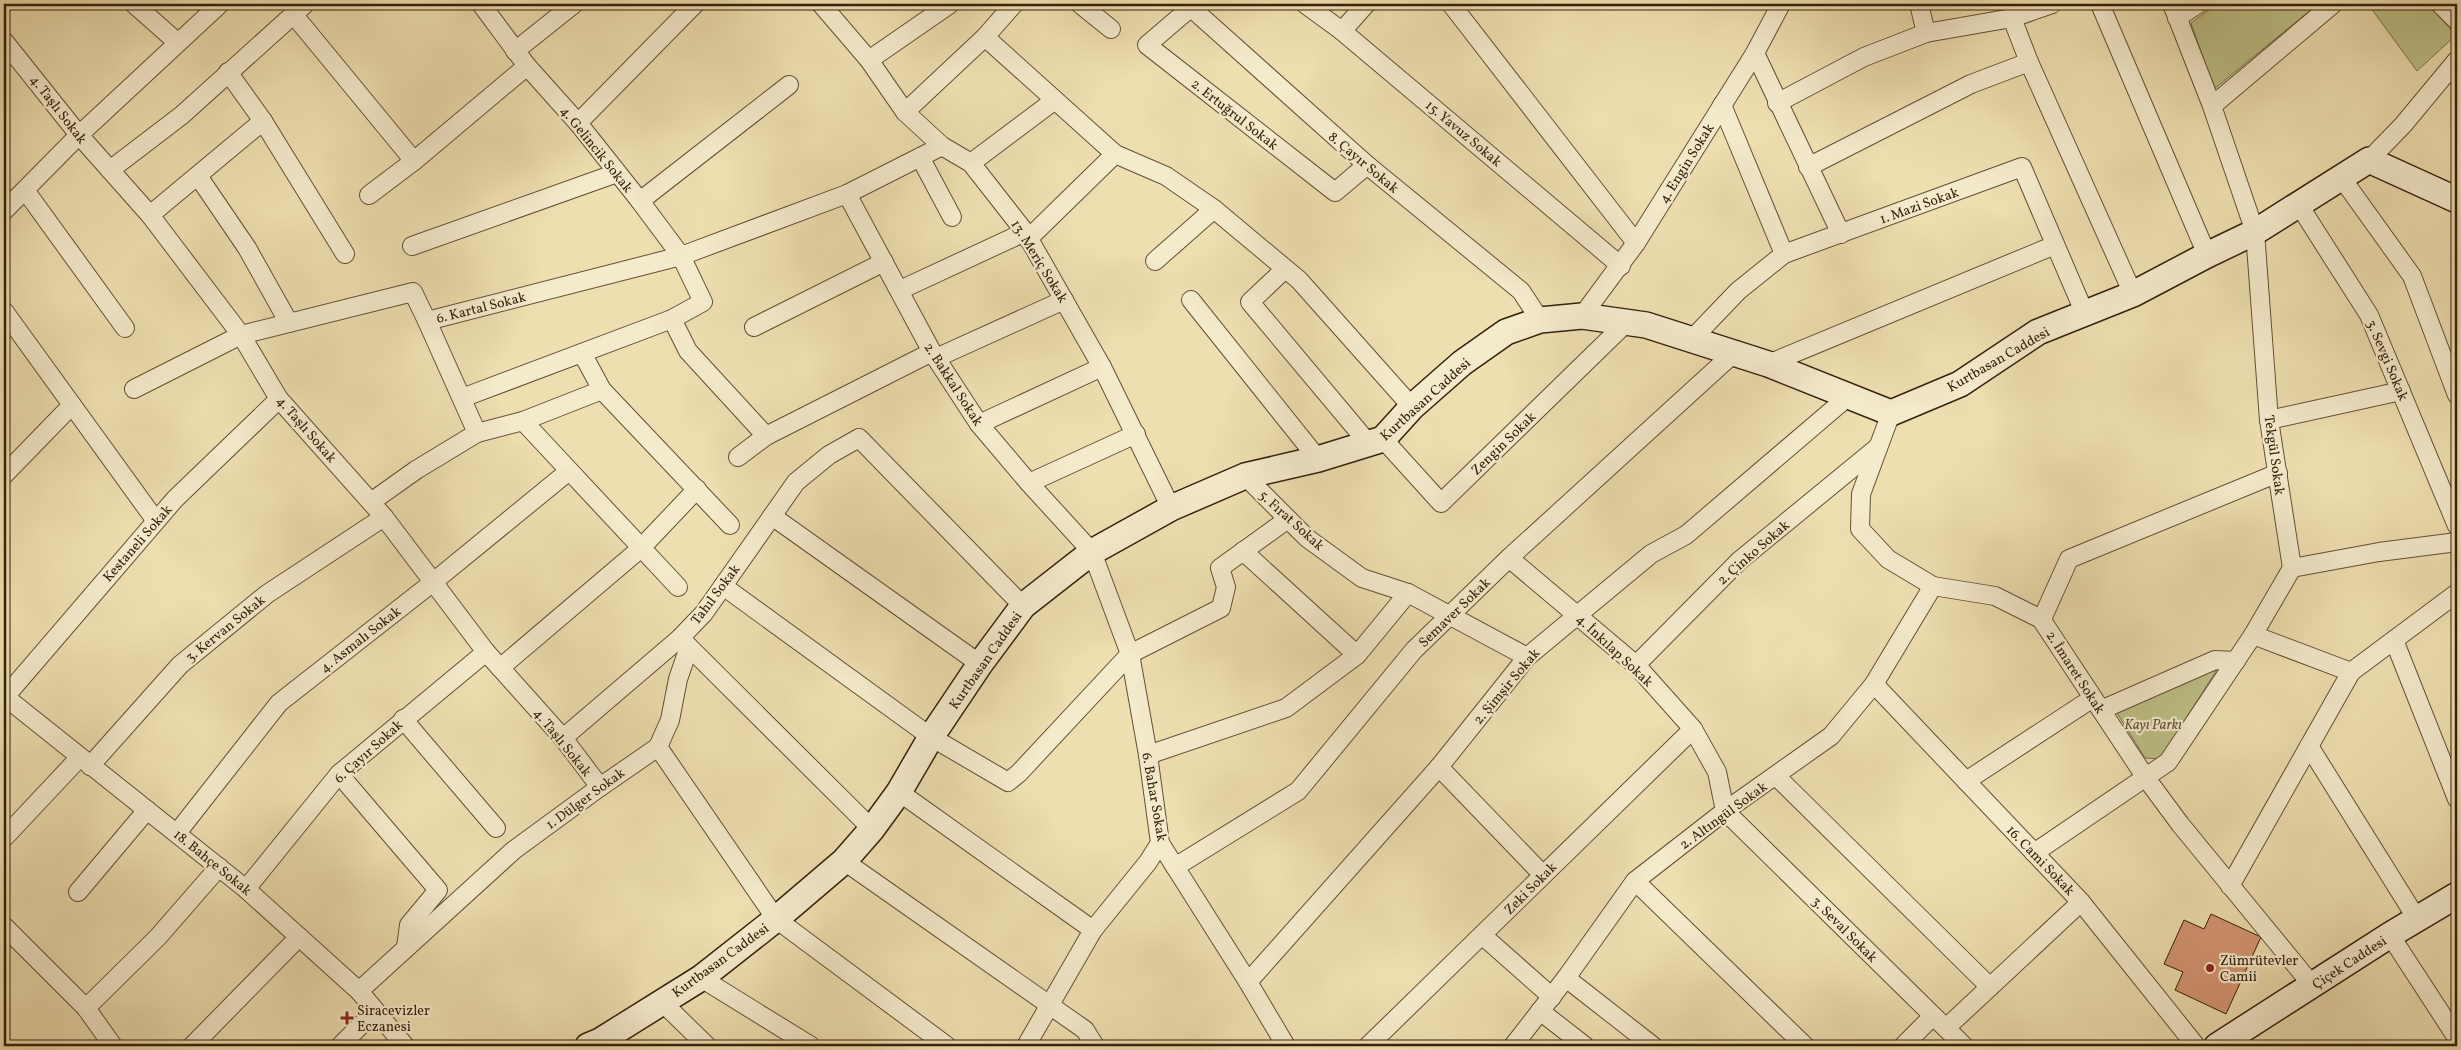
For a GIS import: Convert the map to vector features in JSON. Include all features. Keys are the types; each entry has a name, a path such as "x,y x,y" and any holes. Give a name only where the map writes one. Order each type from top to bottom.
{"main road":[{"name":"Kurtbasan Caddesi","path":"598,1044 701,978 776,919 844,861 872,829 899,792 931,738 980,664 1023,606 1092,552 1171,508 1245,476 1318,459 1376,442 1462,363 1506,332 1540,320 1582,316 1646,325 1735,352 1891,413 1960,384 2038,332 2133,294 2207,254 2255,232 2369,160"},
{"path":"2369,160 2457,200"},
{"name":"Çiçek Caddesi","path":"2217,1046 2390,935 2457,895"}],"street":[{"path":"134,4 177,42"},
{"path":"4,212 79,135 220,4"},
{"name":"4. Gelincik Sokak","path":"481,4 515,51 578,123 681,256 703,302 672,319"},
{"path":"515,51 574,4"},
{"path":"578,123 695,4"},
{"name":"13. Meriç Sokak","path":"822,4 869,60 905,112 942,146 971,164 1026,235 1102,367 1171,508"},
{"path":"869,60 950,4"},
{"path":"905,112 985,37 1014,4"},
{"path":"1080,4 1111,29"},
{"name":"15. Yavuz Sokak","path":"1305,4 1342,31 1621,266"},
{"path":"1342,31 1366,4"},
{"path":"1451,4 1636,243"},
{"name":"4. Engin Sokak","path":"1582,316 1621,266 1636,243 1755,53 1781,4"},
{"path":"1919,4 1926,33"},
{"path":"1777,103 1864,57 1926,33 2012,18 2052,4"},
{"path":"2100,4 2207,254"},
{"path":"2174,11 2198,4"},
{"path":"2212,106 2333,4"},
{"path":"2440,4 2457,21"},
{"name":"8. Çayır Sokak","path":"1190,5 1367,165 1522,291 1540,320"},
{"name":"2. Ertuğrul Sokak","path":"1190,5 1147,46 1335,192 1367,165"},
{"path":"110,170 182,115 299,9 414,161"},
{"name":"Tekgül Sokak","path":"2174,11 2212,106 2255,232 2270,420 2292,568"},
{"path":"2012,18 2029,62 2133,294"},
{"path":"985,37 1115,154 1166,176 1214,209 1299,280 1412,407"},
{"name":"4. Taşlı Sokak","path":"7,51 150,215 242,335 279,399 384,517 486,652 563,738 600,786"},
{"path":"1755,53 1777,103 1841,234"},
{"path":"2369,160 2403,125 2457,60"},
{"path":"1808,167 1971,84 2029,62"},
{"path":"369,195 414,161 527,66"},
{"path":"228,72 263,121 345,254"},
{"path":"640,201 789,85"},
{"path":"971,164 1055,100"},
{"path":"1722,105 1784,254"},
{"path":"150,215 263,121"},
{"name":"6. Kartal Sokak","path":"134,389 242,335 413,292 427,321 681,256 847,194 942,146"},
{"path":"900,290 1026,235 1115,154"},
{"path":"920,157 952,217"},
{"name":"1. Mazi Sokak","path":"1693,338 1738,291 1784,254 2022,167 2085,314"},
{"path":"412,246 617,173"},
{"path":"198,176 247,248 289,323"},
{"path":"2341,178 2412,276 2457,393"},
{"path":"25,190 125,328"},
{"name":"2. Bakkal Sokak","path":"847,194 934,355 979,424 1029,484 1092,552"},
{"name":"3. Sevgi Sokak","path":"2299,205 2369,314 2401,391 2451,494 2457,526"},
{"path":"1155,261 1214,209"},
{"path":"1768,364 2055,245"},
{"path":"754,327 884,262"},
{"path":"1285,269 1250,302 1376,442"},
{"path":"738,457 766,436 934,355 1064,300"},
{"path":"1191,300 1318,459"},
{"path":"4,311 156,522"},
{"path":"462,398 672,319 688,351 766,436"},
{"path":"427,321 478,432"},
{"name":"Zengin Sokak","path":"1376,442 1441,503 1627,322"},
{"name":"Semaver Sokak","path":"1175,867 1298,791 1414,650 1509,558 1735,352"},
{"path":"582,353 602,390 730,525"},
{"path":"979,424 1102,367"},
{"path":"371,502 416,470 478,432 523,422 602,390"},
{"path":"2270,420 2401,391"},
{"name":"2. Şimşir Sokak","path":"1248,982 1439,767 1527,657 1576,614 1650,554 1686,536 1850,396"},
{"name":"Kestaneli Sokak","path":"4,697 175,499 279,399"},
{"path":"4,475 72,405"},
{"name":"2. İmaret Sokak","path":"1891,413 1862,494 1860,529 1888,559 1933,586 1995,596 2042,619 2146,778 2180,824 2312,986"},
{"path":"523,422 678,587"},
{"path":"1029,484 1136,434"},
{"name":"Tahıl Sokak","path":"563,738 684,643 796,482 829,455 859,438 1023,606"},
{"name":"2. Çinko Sokak","path":"1636,665 1739,561 1879,447"},
{"name":"4. Asmalı Sokak","path":"177,833 278,703 432,583 569,472"},
{"path":"2042,619 2069,559 2278,473"},
{"name":"5. Fırat Sokak","path":"1245,476 1307,538 1362,578 1408,593 1527,657"},
{"path":"500,668 640,548 697,489"},
{"path":"772,516 980,664"},
{"name":"3. Kervan Sokak","path":"4,838 85,762 180,665 267,594 384,517"},
{"path":"723,586 931,738 1008,782 1019,773 1130,654 1221,608 1226,587 1220,568 1288,519"},
{"path":"2034,854 2168,762 2253,635 2292,568 2379,552 2457,542"},
{"path":"1243,551 1357,654"},
{"name":"6. Bahar Sokak","path":"1092,552 1130,654 1148,755 1160,843 1286,1046"},
{"name":"4. İnkılap Sokak","path":"1509,558 1636,665 1693,729 1717,772 1726,811"},
{"name":"2. Altıngül Sokak","path":"1513,1046 1566,978 1635,881 1726,811 1831,736 1874,684 1933,586"},
{"path":"1148,755 1286,708 1357,654 1408,593"},
{"path":"2230,886 2351,672 2457,593"},
{"path":"2253,635 2351,672"},
{"path":"2394,640 2457,799"},
{"path":"684,643 670,720 658,747 776,919 947,1046"},
{"path":"684,643 872,829"},
{"name":"6. Çayır Sokak","path":"246,888 339,774 486,652"},
{"path":"1966,781 2097,704 2214,660 2236,661"},
{"name":"16. Cami Sokak","path":"1874,684 2081,902 2196,1046"},
{"name":"18. Bahçe Sokak","path":"4,697 246,888 359,991 406,1046"},
{"path":"403,719 496,828"},
{"name":"Zeki Sokak","path":"1368,1046 1693,729"},
{"path":"2309,746 2417,919"},
{"name":"1. Dülger Sokak","path":"359,991 514,850 600,786 658,747"},
{"path":"1439,767 1543,875"},
{"path":"339,774 438,890 409,925 406,947"},
{"path":"1776,776 1990,987"},
{"path":"899,792 1093,930"},
{"path":"78,892 147,810"},
{"name":"3. Seval Sokak","path":"1726,811 1964,1046"},
{"path":"1026,1046 1093,930 1148,862 1160,843"},
{"path":"844,861 1085,1030 1095,1046"},
{"path":"86,1008 158,937 219,867"},
{"path":"1635,881 1805,1046"},
{"path":"1946,1028 2081,902"},
{"path":"4,926 86,1008 113,1046"},
{"path":"1482,935 1552,996"},
{"path":"2390,935 2457,1038"},
{"path":"192,1046 299,937"},
{"path":"701,978 800,1043"},
{"path":"1566,978 1653,1046"},
{"path":"662,1002 707,1046"},
{"path":"340,1046 375,1010"},
{"path":"1540,1011 1585,1046"},
{"path":"1903,1046 1933,1016"}],"green space":[{"path":"2217,4 2318,4 2214,89 2191,23"},
{"path":"2368,4 2428,4 2456,35 2417,71"},
{"name":"Kayı Parkı","path":"2218,668 2160,759 2145,758 2117,713"}],"building":[{"name":"Zümrütevler Camii","path":"2211,914 2261,937 2226,1014 2175,990 2183,972 2164,964 2184,920 2204,929"}],"place":[{"name":"Zümrütevler Camii","path":"2210,968"},
{"name":"Siracevizler Eczanesi","path":"347,1018"}]}
